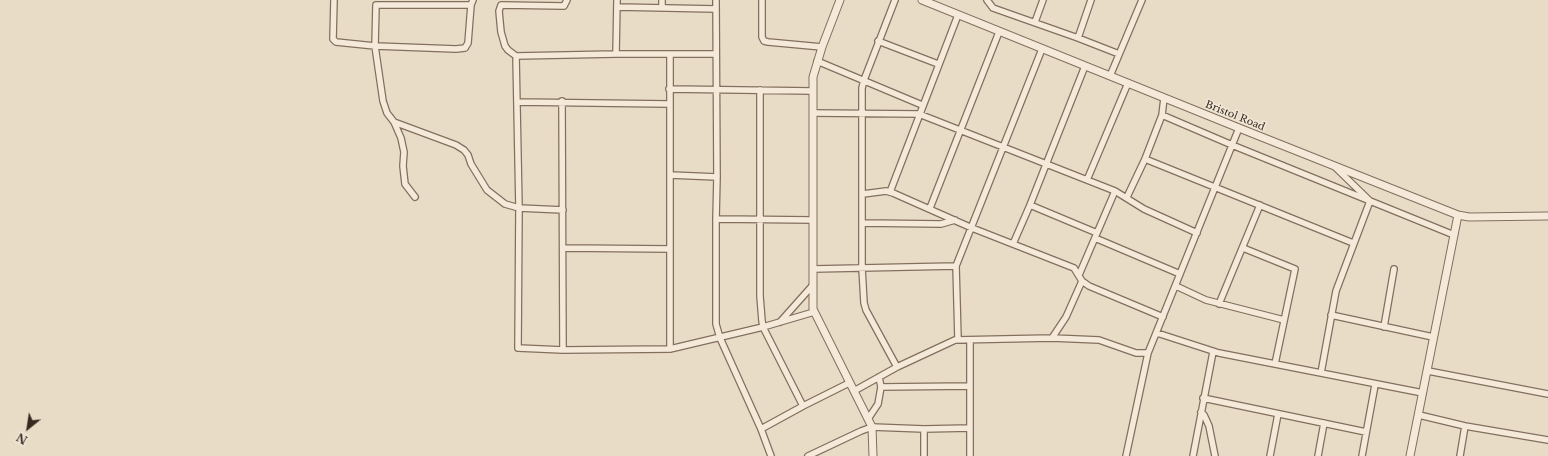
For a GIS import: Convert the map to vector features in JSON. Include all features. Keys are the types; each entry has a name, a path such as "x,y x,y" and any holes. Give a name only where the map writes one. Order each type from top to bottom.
{"street":[{"path":"334,0 334,41 375,46 456,49 465,48 468,43 472,2 376,2 375,46 383,101 387,113 394,122 404,152 402,166 405,184 415,197"},
{"path":"567,0 564,6 501,6 499,11 501,32 505,46 511,54 516,56 716,54"},
{"path":"616,54 617,0"},
{"path":"662,0 662,8"},
{"path":"716,0 716,324 720,338 761,429 770,456"},
{"path":"762,0 762,37 764,40 768,42 822,47"},
{"path":"840,0 817,61 812,91 814,312 872,427 873,456"},
{"path":"895,0 878,41 864,80 862,90 862,268 864,303 866,310 898,367"},
{"name":"Bristol Road","path":"922,0 1458,215 1469,217 1548,216"},
{"path":"987,0 993,8 1035,22 1119,54"},
{"path":"1035,22 1043,0"},
{"path":"1078,38 1092,0"},
{"path":"1110,76 1142,0"},
{"path":"617,7 716,9"},
{"path":"890,192 922,105 958,15"},
{"path":"930,208 999,32"},
{"path":"878,41 938,64"},
{"path":"958,339 956,266 1042,49"},
{"path":"670,54 670,349"},
{"path":"516,56 519,208 517,346 520,349 670,349 763,327 814,312"},
{"path":"817,61 922,105"},
{"path":"1013,244 1085,66"},
{"path":"1087,180 1128,83"},
{"path":"669,89 812,91"},
{"path":"760,90 760,296 763,327 803,406"},
{"path":"1127,197 1145,159 1162,115 1164,98"},
{"path":"517,102 562,101 669,104"},
{"path":"562,101 562,350"},
{"path":"813,113 919,114 1115,191 1127,197 1144,209 1197,233"},
{"path":"1162,115 1454,235"},
{"path":"394,122 450,143 464,150 468,155 470,164 487,190 505,204 519,208 563,210"},
{"path":"1126,456 1148,353 1239,128"},
{"path":"1145,159 1353,244"},
{"path":"1333,166 1370,201"},
{"path":"670,176 717,177"},
{"path":"1079,275 1115,191"},
{"path":"862,194 890,192 930,208 972,228 1074,268 1082,281 1089,286 1162,317"},
{"path":"1321,373 1336,291 1370,201"},
{"path":"1030,205 1180,274"},
{"path":"1220,304 1260,205"},
{"path":"1410,456 1458,215"},
{"path":"716,219 813,220"},
{"path":"862,223 941,224 956,220"},
{"path":"563,248 670,249"},
{"path":"1243,248 1295,269 1275,364"},
{"path":"813,269 956,266"},
{"path":"1384,327 1394,268"},
{"path":"1052,338 1066,317 1082,281"},
{"path":"780,322 813,285"},
{"path":"1176,286 1202,298 1220,304 1284,320"},
{"path":"1331,316 1433,337"},
{"path":"1157,333 1213,352 1423,393"},
{"path":"854,391 898,367 958,339 1052,338 1099,340 1136,353 1148,353"},
{"path":"970,340 970,456"},
{"path":"1193,456 1213,352"},
{"path":"1428,371 1548,394"},
{"path":"868,419 878,404 881,387 879,377"},
{"path":"761,429 849,383"},
{"path":"1362,456 1375,384"},
{"path":"881,387 970,386"},
{"path":"1203,398 1366,432"},
{"path":"1201,412 1209,426 1215,456"},
{"path":"1270,456 1278,414"},
{"path":"1419,415 1465,426 1548,440"},
{"path":"1318,456 1324,423"},
{"path":"1460,456 1465,426"},
{"path":"808,456 872,427 924,429 970,428"},
{"path":"924,429 924,456"}]}
